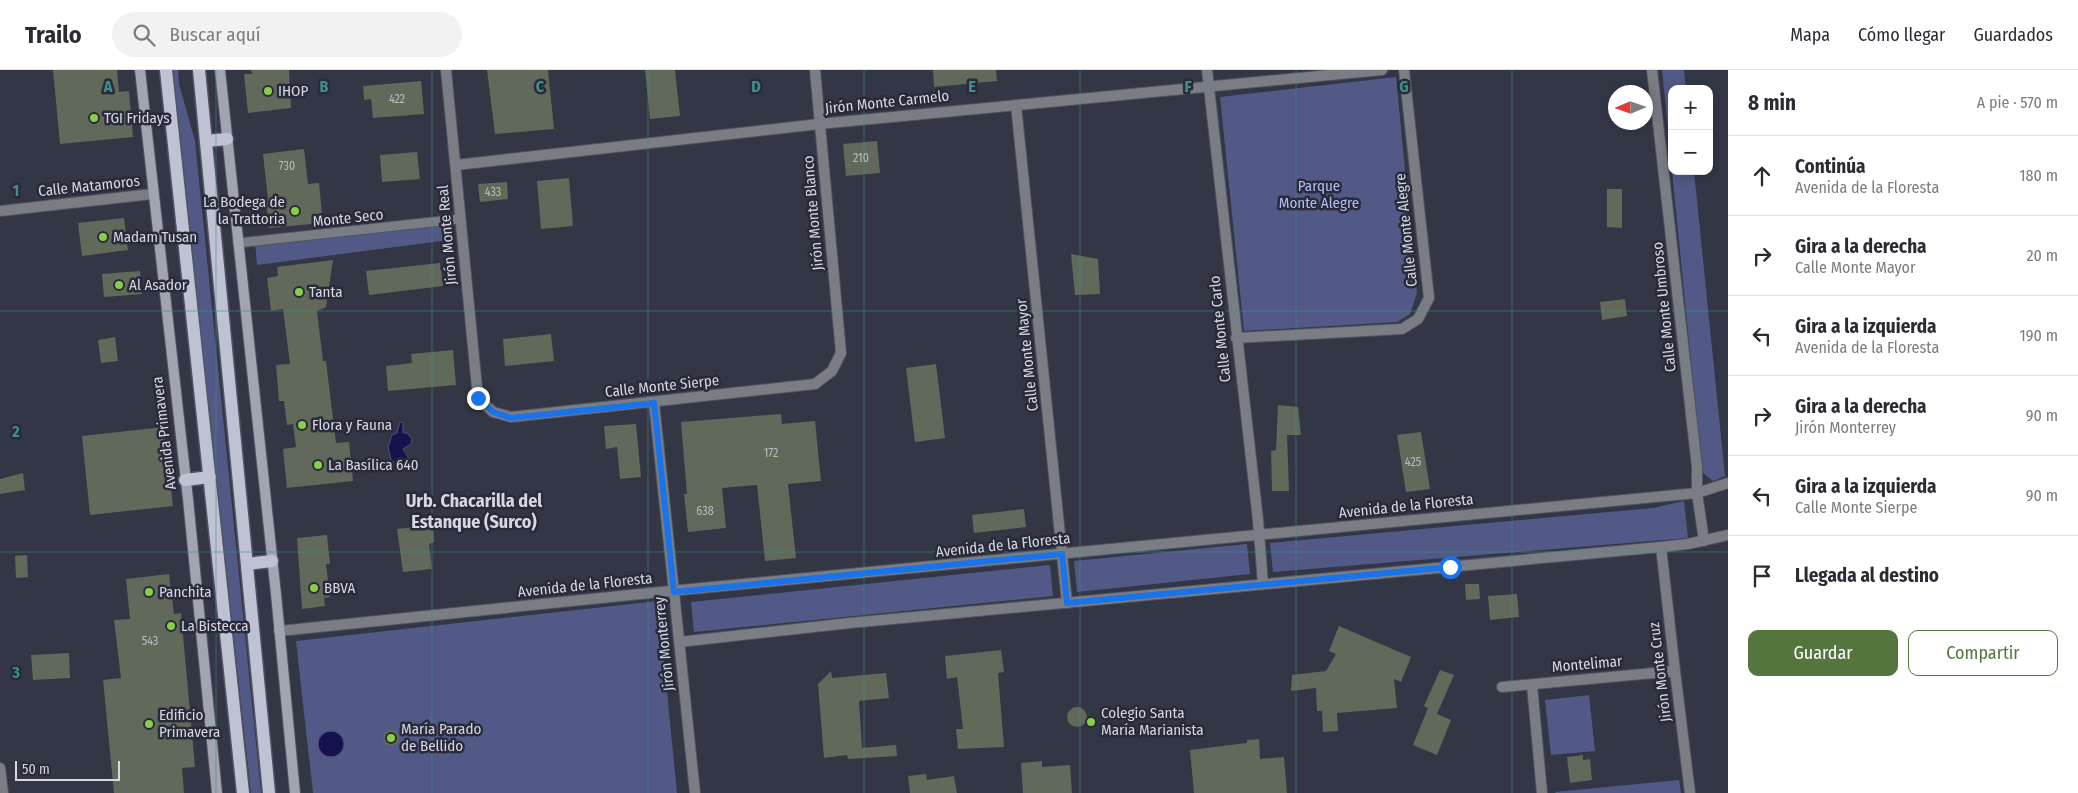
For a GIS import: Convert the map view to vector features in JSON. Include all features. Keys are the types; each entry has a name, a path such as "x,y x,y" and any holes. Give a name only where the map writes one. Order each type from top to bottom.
{"main road":[{"name":"Avenida Primavera","path":"140,70 217,793"},
{"path":"166,70 243,793"},
{"path":"199,70 269,793"},
{"path":"220,70 280,631 295,793"},
{"path":"206,141 227,139"},
{"path":"185,480 210,477"},
{"path":"247,564 272,561"}],"street":[{"name":"Jirón Monte Real","path":"446,70 478,398"},
{"name":"Jirón Monte Blanco","path":"815,70 841,353"},
{"name":"Calle Monte Carlo","path":"1207,70 1263,584"},
{"name":"Jirón Monte Carmelo","path":"456,165 820,124 1382,70"},
{"name":"Calle Monte Alegre","path":"1236,338 1402,329 1418,319 1428,298 1404,70"},
{"name":"Calle Monte Umbroso","path":"1652,70 1697,467 1697,493 1704,541"},
{"name":"Calle Monte Mayor","path":"1016,105 1067,603"},
{"name":"Calle Matamoros","path":"0,211 152,194"},
{"name":"Monte Seco","path":"238,243 460,219"},
{"name":"Calle Monte Sierpe","path":"478,398 493,412 511,418 815,384 832,371 841,353"},
{"name":"Jirón Monterrey","path":"654,403 695,793"},
{"name":"Avenida de la Floresta","path":"280,631 1697,493 1728,483"},
{"path":"679,642 850,623 1661,547 1704,541 1728,535"},
{"name":"Jirón Monte Cruz","path":"1661,547 1674,671 1690,793"},
{"name":"Montelimar","path":"1502,687 1674,671"},
{"path":"1532,684 1542,793"},
{"path":"0,768 3,793"}],"green space":[{"path":"171,70 178,70 179,84 195,141 261,793 251,793"},
{"path":"1662,70 1684,70 1686,85 1668,85 1668,129"},
{"name":"Parque Monte Alegre","path":"1396,77 1417,293 1410,314 1397,322 1244,331 1220,97"},
{"path":"1672,175 1694,175 1725,476 1713,481 1702,472"},
{"path":"446,217 449,240 257,265 255,241"},
{"path":"1684,501 1688,538 1273,572 1270,543 1653,508"},
{"path":"1247,544 1250,574 1077,592 1074,561"},
{"path":"1050,565 1053,596 694,632 691,602"},
{"path":"658,601 677,793 313,793 296,641"},
{"path":"1589,695 1595,751 1551,755 1545,700"},
{"path":"1679,780 1681,793 1555,792"}],"shaded area":[{"path":"400,422 403,423 403,433 407,433 412,439 411,444 403,449 411,462 400,465 391,460 388,447 392,435 397,433"},
{"path":"331,731 340,735 344,744 340,753 331,757 322,753 318,744 322,735"}],"building":[{"name":"TGI Fridays","path":"53,70 117,70 119,92 129,91 133,137 60,144"},
{"name":"IHOP","path":"251,70 289,70 291,108 248,113 244,74 252,74"},
{"path":"487,70 548,70 554,129 495,134"},
{"path":"645,70 675,70 680,116 650,119"},
{"path":"933,70 996,70 997,81 934,87"},
{"path":"421,81 424,114 373,118 371,99 364,100 363,86"},
{"path":"877,141 880,173 846,176 843,144"},
{"path":"304,149 308,184 319,183 323,223 269,228 263,154"},
{"path":"417,152 420,179 382,182 380,155"},
{"path":"569,178 573,226 541,229 537,181"},
{"path":"507,182 508,199 480,202 478,184"},
{"path":"1607,189 1622,189 1622,228 1607,227"},
{"name":"Madam Tusan","path":"124,218 128,250 82,256 78,223"},
{"path":"1071,254 1098,259 1100,294 1075,295"},
{"path":"333,260 326,307 317,311 323,361 326,361 336,443 349,442 353,481 287,488 283,449 296,447 293,424 287,425 284,401 279,401 276,365 290,364 283,309 271,311 267,278 278,276 277,267"},
{"path":"440,263 443,286 369,295 366,271"},
{"path":"140,271 142,294 104,297 102,274"},
{"path":"1625,299 1627,316 1602,320 1600,302"},
{"path":"551,334 554,361 505,366 503,339"},
{"path":"115,337 118,361 101,363 98,340"},
{"path":"453,350 456,385 388,391 386,366 412,363 411,354"},
{"path":"936,364 945,438 915,442 906,368"},
{"path":"1278,405 1298,407 1301,435 1287,435 1289,491 1272,491 1271,451 1276,450"},
{"path":"781,414 782,424 815,421 821,481 788,484 796,558 765,561 757,485 722,488 726,528 688,532 684,494 687,494 681,422"},
{"path":"636,424 641,477 620,479 617,447 606,449 604,426"},
{"path":"164,427 173,506 90,515 82,436"},
{"path":"1421,432 1430,489 1406,492 1397,435"},
{"path":"23,473 25,490 0,494 0,479"},
{"path":"1024,509 1026,527 974,533 972,515"},
{"path":"433,525 434,542 429,544 432,569 403,572 397,529"},
{"path":"327,535 330,564 326,564 330,597 324,598 325,606 302,609 297,538"},
{"path":"27,555 28,577 16,578 15,556"},
{"path":"169,574 174,614 181,613 195,767 182,768 184,793 114,793 103,680 121,678 114,620 130,619 126,579"},
{"path":"1465,584 1479,584 1480,599 1466,600"},
{"path":"1517,594 1519,617 1490,620 1488,596"},
{"path":"1339,626 1411,657 1401,682 1394,679 1397,708 1337,713 1338,731 1323,732 1322,711 1317,711 1316,688 1291,691 1292,675 1326,671 1336,654 1329,651"},
{"path":"1001,650 1004,672 998,673 1004,747 958,749 956,729 963,729 957,677 947,679 945,656"},
{"path":"69,653 70,678 33,680 31,655"},
{"path":"1440,670 1454,675 1437,714 1451,720 1437,755 1413,745 1428,708 1424,706"},
{"path":"831,671 832,678 886,673 889,698 859,701 862,748 896,745 897,756 848,759 847,755 824,758 818,684"},
{"path":"1077,707 1084,710 1087,717 1084,724 1077,727 1070,724 1067,717 1070,710"},
{"name":"María Parado de Bellido","path":"391,730 397,732 399,738 397,744 391,746 385,744 383,738 385,732"},
{"path":"1259,739 1260,759 1284,757 1287,793 1194,793 1190,750 1247,743 1247,740"},
{"path":"1583,755 1583,760 1590,759 1592,780 1570,783 1567,757"},
{"path":"1042,761 1042,767 1070,765 1072,793 1023,793 1021,763"},
{"path":"926,774 927,780 954,776 957,793 910,793 908,776"}],"place":[{"name":"IHOP","path":"268,91"},
{"name":"TGI Fridays","path":"94,118"},
{"name":"La Bodega de la Trattoria","path":"295,211"},
{"name":"Madam Tusan","path":"103,237"},
{"name":"Al Asador","path":"119,285"},
{"name":"Tanta","path":"299,292"},
{"name":"Flora y Fauna","path":"302,425"},
{"name":"La Basílica 640","path":"318,465"},
{"name":"BBVA","path":"314,588"},
{"name":"Panchita","path":"149,592"},
{"name":"La Bistecca","path":"171,626"},
{"name":"Colegio Santa María Marianista","path":"1091,722"},
{"name":"Edificio Primavera","path":"149,724"},
{"name":"María Parado de Bellido","path":"391,738"}],"district":[{"name":"Urb. Chacarilla del Estanque (Surco)","path":"474,511"}],"route":[{"path":"478,398 493,412 511,418 654,403 674,592 1062,554 1067,603 1450,567"}]}
